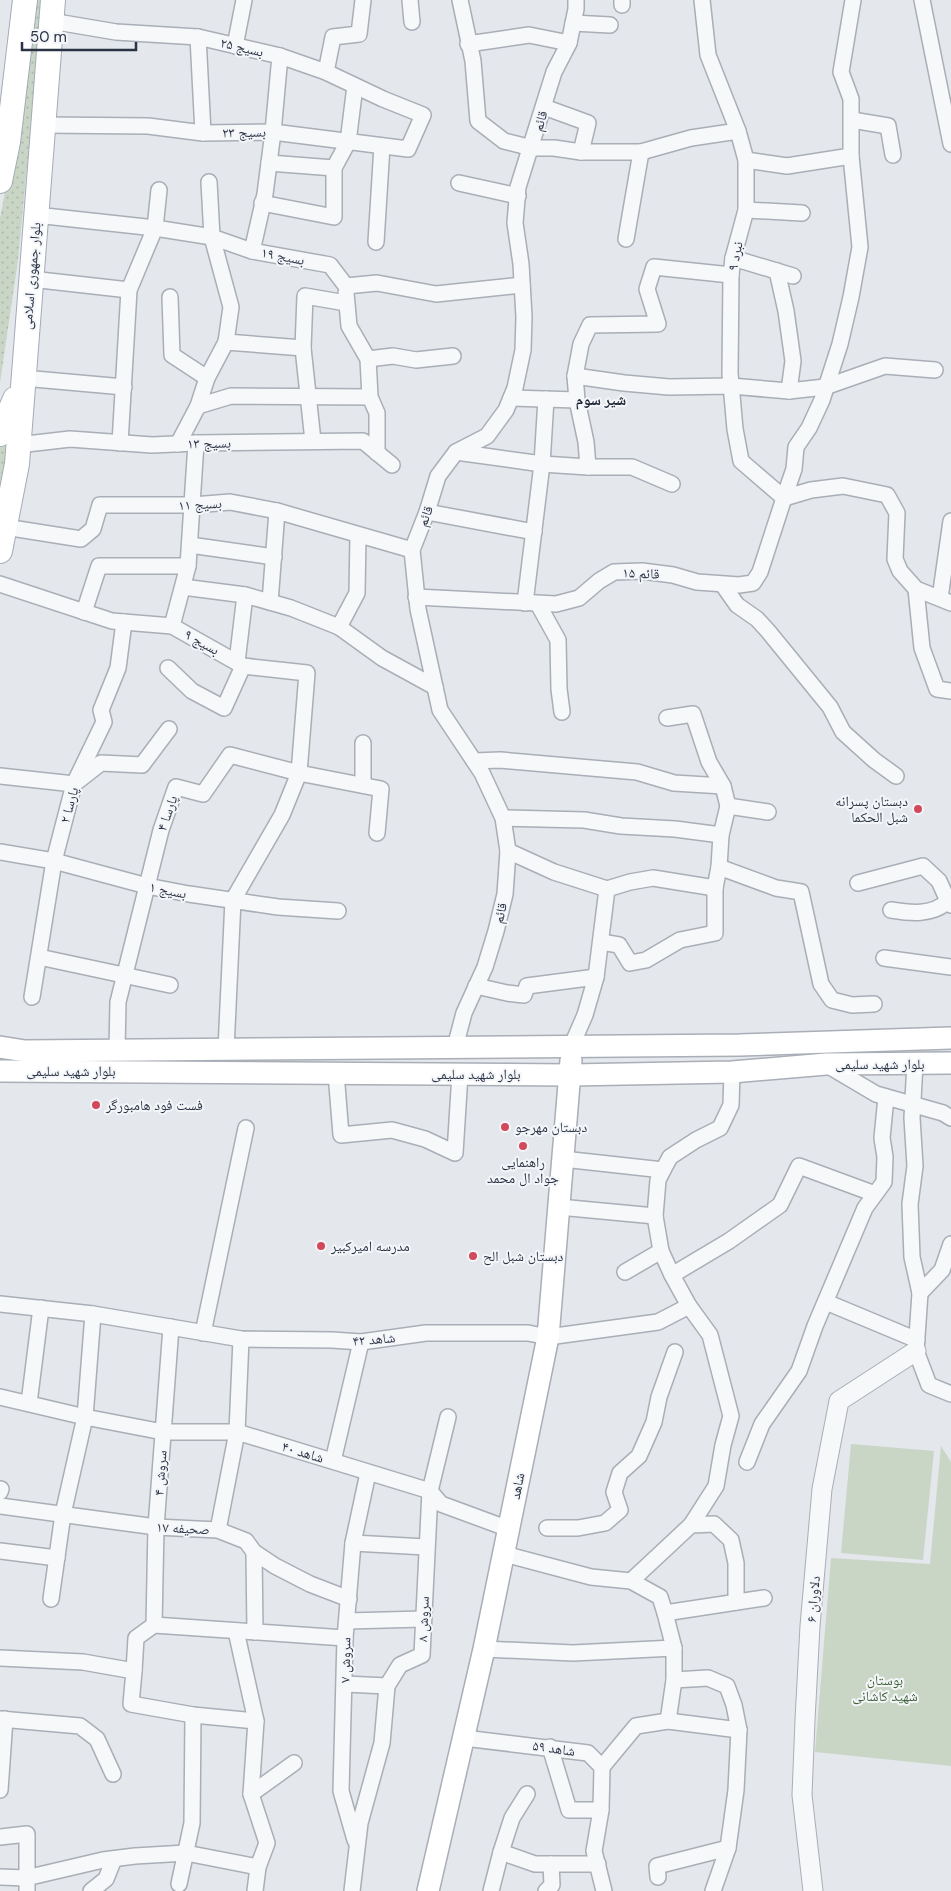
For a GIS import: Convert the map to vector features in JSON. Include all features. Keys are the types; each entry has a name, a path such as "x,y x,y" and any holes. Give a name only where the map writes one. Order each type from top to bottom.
{"main road":[{"path":"0,179 6,106 26,0"},
{"name":"بلوار جمهوری اسلامی","path":"9,439 23,378 52,11"},
{"path":"0,551 4,515 16,464 9,439"},
{"name":"بلوار شهید سلیمی","path":"0,1047 25,1051 571,1047 739,1045 947,1036"},
{"name":"شاهد","path":"428,1891 484,1649 548,1336 571,1075 571,1047"},
{"path":"921,1063 951,1075"},
{"name":"بلوار شهید سلیمی","path":"0,1071 571,1075 732,1072 826,1064 951,1064"}],"street":[{"path":"234,46 244,0"},
{"path":"326,72 333,37 359,34 363,0"},
{"path":"410,0 412,22"},
{"path":"460,0 473,60 478,121 504,141 532,148 554,148 581,152 641,152 691,138 738,131"},
{"name":"قائم","path":"455,1048 464,1013 485,967 496,931 505,894 508,851 503,818 482,773 440,710 416,597 412,550 427,512 438,476 456,452 487,436 506,410 515,388 523,350 524,316 515,224 518,187 532,148 554,72 569,43 576,10 576,0"},
{"name":"نبرد ۹","path":"702,0 708,55 738,131 746,160 746,210 733,258 731,275 730,373 735,429 741,461 784,498"},
{"path":"784,498 794,469 796,447 809,428 840,344 860,247 851,156 851,99 842,72 853,0"},
{"path":"922,0 951,144"},
{"name":"بسیج ۲۵","path":"52,11 116,32 198,38 280,56 326,72 423,115"},
{"path":"573,23 610,25"},
{"path":"468,44 530,35 569,43"},
{"path":"198,38 203,133"},
{"path":"252,250 269,164 280,56"},
{"path":"262,203 334,217 334,168 348,142 355,86"},
{"path":"544,107 588,123 581,152"},
{"name":"بسیج ۲۳","path":"43,125 148,126 203,133 273,132 408,149 423,115"},
{"path":"852,120 888,126 893,155"},
{"path":"376,242 382,146"},
{"path":"626,239 641,152"},
{"path":"746,160 786,166 851,156"},
{"path":"269,164 334,168"},
{"path":"178,444 198,406 208,378 226,342 231,307 212,237 209,182"},
{"path":"459,183 518,196"},
{"path":"120,443 130,290 155,228 159,190"},
{"path":"746,210 802,213"},
{"name":"بسیج ۱۹","path":"36,214 155,228 212,237 252,250 330,265 346,286"},
{"path":"733,258 793,276"},
{"path":"588,467 586,442 577,400 575,376 581,344 590,325 658,324 647,288 654,267 731,275"},
{"path":"777,271 786,311 793,361 789,391"},
{"path":"31,279 130,290"},
{"path":"377,453 377,413 370,397 368,359 349,326 346,286 377,283 436,294 522,285"},
{"path":"313,441 303,348 306,296 346,303"},
{"path":"170,298 172,355 208,378"},
{"path":"226,342 303,348"},
{"path":"368,359 393,356 416,360 453,356"},
{"path":"575,376 669,387 731,386 789,391 825,387 885,366 935,370"},
{"path":"23,378 124,387"},
{"path":"198,406 231,396 370,397"},
{"path":"511,398 577,400"},
{"path":"546,399 542,464 534,532 532,603 558,640 559,689 562,712"},
{"name":"بسیج ۱۳","path":"9,439 70,439 152,446 196,443 363,441 392,465"},
{"path":"172,626 188,566 196,443"},
{"path":"456,452 542,464 632,467 672,484"},
{"path":"784,498 811,490 843,486 887,495 897,513 895,559 900,571 916,589 946,600 951,521"},
{"name":"قائم ۱۵","path":"416,597 556,604 579,598 599,581 614,572 642,571 674,575 697,582 753,584 760,572 784,498"},
{"name":"بسیج ۱۱","path":"4,515 81,539 93,529 100,505 193,505 230,502 278,511 412,550"},
{"path":"270,602 278,511"},
{"path":"427,512 534,532"},
{"path":"339,628 357,593 358,535"},
{"path":"190,545 274,557"},
{"path":"84,612 98,566 188,566"},
{"name":"بسیج ۹","path":"0,584 112,621 172,626 240,664 307,673 299,773"},
{"path":"723,584 737,605 757,619 830,707 843,732 874,760 896,776"},
{"path":"183,587 245,595 291,608 339,628 382,658 434,687"},
{"path":"916,589 922,648 937,689 951,691"},
{"path":"168,668 192,691 224,708 240,664 245,595"},
{"name":"پارسا ۲","path":"32,997 54,862 74,784 104,722 101,710 118,668 124,622"},
{"path":"601,942 619,945 630,963 646,960 680,940 715,933 714,888 728,806 723,786 709,762 693,714 667,718"},
{"path":"0,776 74,784 101,763 142,766 169,729"},
{"path":"363,743 363,785"},
{"name":"پارسا ۴","path":"117,1050 118,1002 160,830 176,787 203,794 230,755 299,773 381,789 377,834"},
{"path":"474,761 500,760 637,772 674,783 723,786"},
{"path":"226,1049 233,900 282,815 299,773"},
{"path":"728,806 768,812"},
{"path":"503,818 584,820 621,826 675,829 722,835"},
{"path":"508,851 554,872 607,889 653,878 714,888"},
{"name":"بسیج ۱","path":"0,852 54,862 146,886 278,907 338,911"},
{"path":"719,866 776,888 801,892 821,984 832,1000 852,1005 874,1004"},
{"path":"858,882 923,866 939,882 949,903 916,914 891,910"},
{"path":"571,1047 585,1015 596,977 607,889"},
{"path":"39,957 170,984"},
{"path":"884,958 951,967"},
{"path":"476,986 506,993 524,994 527,986 596,977"},
{"path":"921,1063 912,1118 915,1166 910,1204 912,1257 920,1293 917,1346 929,1384 951,1394"},
{"path":"826,1064 876,1094 943,1113 951,1118"},
{"path":"631,1581 691,1525 716,1486 723,1445 731,1416 710,1335 689,1306 672,1275 661,1251 655,1216 658,1180 670,1157 696,1140 720,1128 731,1105 732,1072"},
{"path":"336,1073 341,1135 392,1130 425,1140 455,1153 460,1074"},
{"path":"747,1462 762,1424 800,1371 865,1208 884,1182 885,1157 882,1138 886,1097"},
{"path":"204,1332 246,1128"},
{"path":"563,1159 663,1170"},
{"path":"672,1275 729,1241 780,1205 799,1166 875,1194"},
{"path":"559,1207 655,1216"},
{"path":"920,1293 942,1270 951,1244"},
{"path":"625,1272 661,1251"},
{"path":"826,1302 917,1346"},
{"name":"شاهد ۴۲","path":"0,1304 93,1314 241,1339 361,1342 426,1333 528,1333 548,1336 658,1322 689,1306"},
{"path":"29,1403 41,1308"},
{"path":"51,1599 63,1514 86,1417 93,1314"},
{"name":"سروش ۴","path":"154,1625 156,1527 171,1327"},
{"path":"218,1530 237,1432 241,1339"},
{"path":"333,1461 361,1342"},
{"name":"دلاوران ۶","path":"813,1891 802,1795 808,1673 822,1489 839,1401 917,1346"},
{"path":"547,1528 578,1528 605,1523 620,1510 614,1492 620,1473 639,1456 654,1422 659,1396 675,1352"},
{"name":"شاهد ۴۰","path":"0,1397 163,1432 237,1432 430,1491 441,1504 479,1516 509,1529"},
{"name":"سروش ۸","path":"352,1891 360,1823 382,1743 387,1686 400,1665 422,1655 430,1491 448,1417"},
{"name":"سروش ۷","path":"357,1848 341,1791 345,1638 353,1543 368,1473"},
{"name":"صحیفه ۱۷","path":"0,1506 156,1527 218,1530 246,1542 254,1552 276,1566 348,1599"},
{"path":"691,1525 714,1524 731,1540 736,1563 736,1602"},
{"path":"353,1543 426,1547"},
{"path":"0,1552 57,1558"},
{"path":"254,1552 255,1632"},
{"path":"504,1554 590,1576 631,1581 660,1597 674,1648 674,1680 668,1721"},
{"path":"665,1614 764,1598"},
{"path":"347,1621 423,1619"},
{"path":"256,1721 193,1715 131,1704 136,1638 154,1625 345,1638"},
{"path":"236,1631 256,1721 252,1794 267,1843 258,1867 255,1891"},
{"path":"484,1649 572,1653 674,1648"},
{"path":"0,1658 83,1662 134,1671"},
{"path":"674,1680 708,1678 727,1686 734,1705 739,1730 736,1790 728,1848 713,1891"},
{"path":"345,1684 387,1686"},
{"path":"180,1884 192,1823 193,1715"},
{"path":"0,1790 3,1719 80,1726 97,1739 113,1774"},
{"path":"604,1891 594,1851 601,1810 602,1767 636,1726 668,1721 739,1730"},
{"name":"شاهد ۵۹","path":"464,1738 588,1753 602,1767"},
{"path":"550,1747 569,1810 601,1810"},
{"path":"252,1794 294,1763"},
{"path":"491,1891 512,1818 527,1794"},
{"path":"0,1836 26,1834 27,1884"},
{"path":"658,1877 657,1866 728,1848"},
{"path":"501,1852 534,1864 598,1864"},
{"path":"0,1877 27,1884 114,1859 186,1853 258,1867"},
{"path":"91,1891 106,1880 114,1859"},
{"path":"546,1891 552,1885 551,1864"}],"green space":[{"path":"36,0 43,0 18,260 0,383 0,218 19,119"},
{"path":"10,437 2,486 0,484 0,448"},
{"path":"851,1444 934,1451 923,1560 841,1553"},
{"name":"بوستان شهید کاشانی","path":"941,1446 951,1462 951,1766 815,1752 831,1558 930,1564"}],"place":[{"name":"دبستان پسرانه شبل الحکما","path":"918,809"},
{"name":"فست فود هامبورگر","path":"96,1105"},
{"name":"دبستان مهرجو","path":"505,1127"},
{"name":"راهنمایی جواد ال محمد","path":"523,1146"},
{"name":"مدرسه امیرکبیر","path":"321,1246"},
{"name":"دبستان شبل الح","path":"473,1256"}],"district":[{"name":"شیر سوم","path":"601,400"}]}
